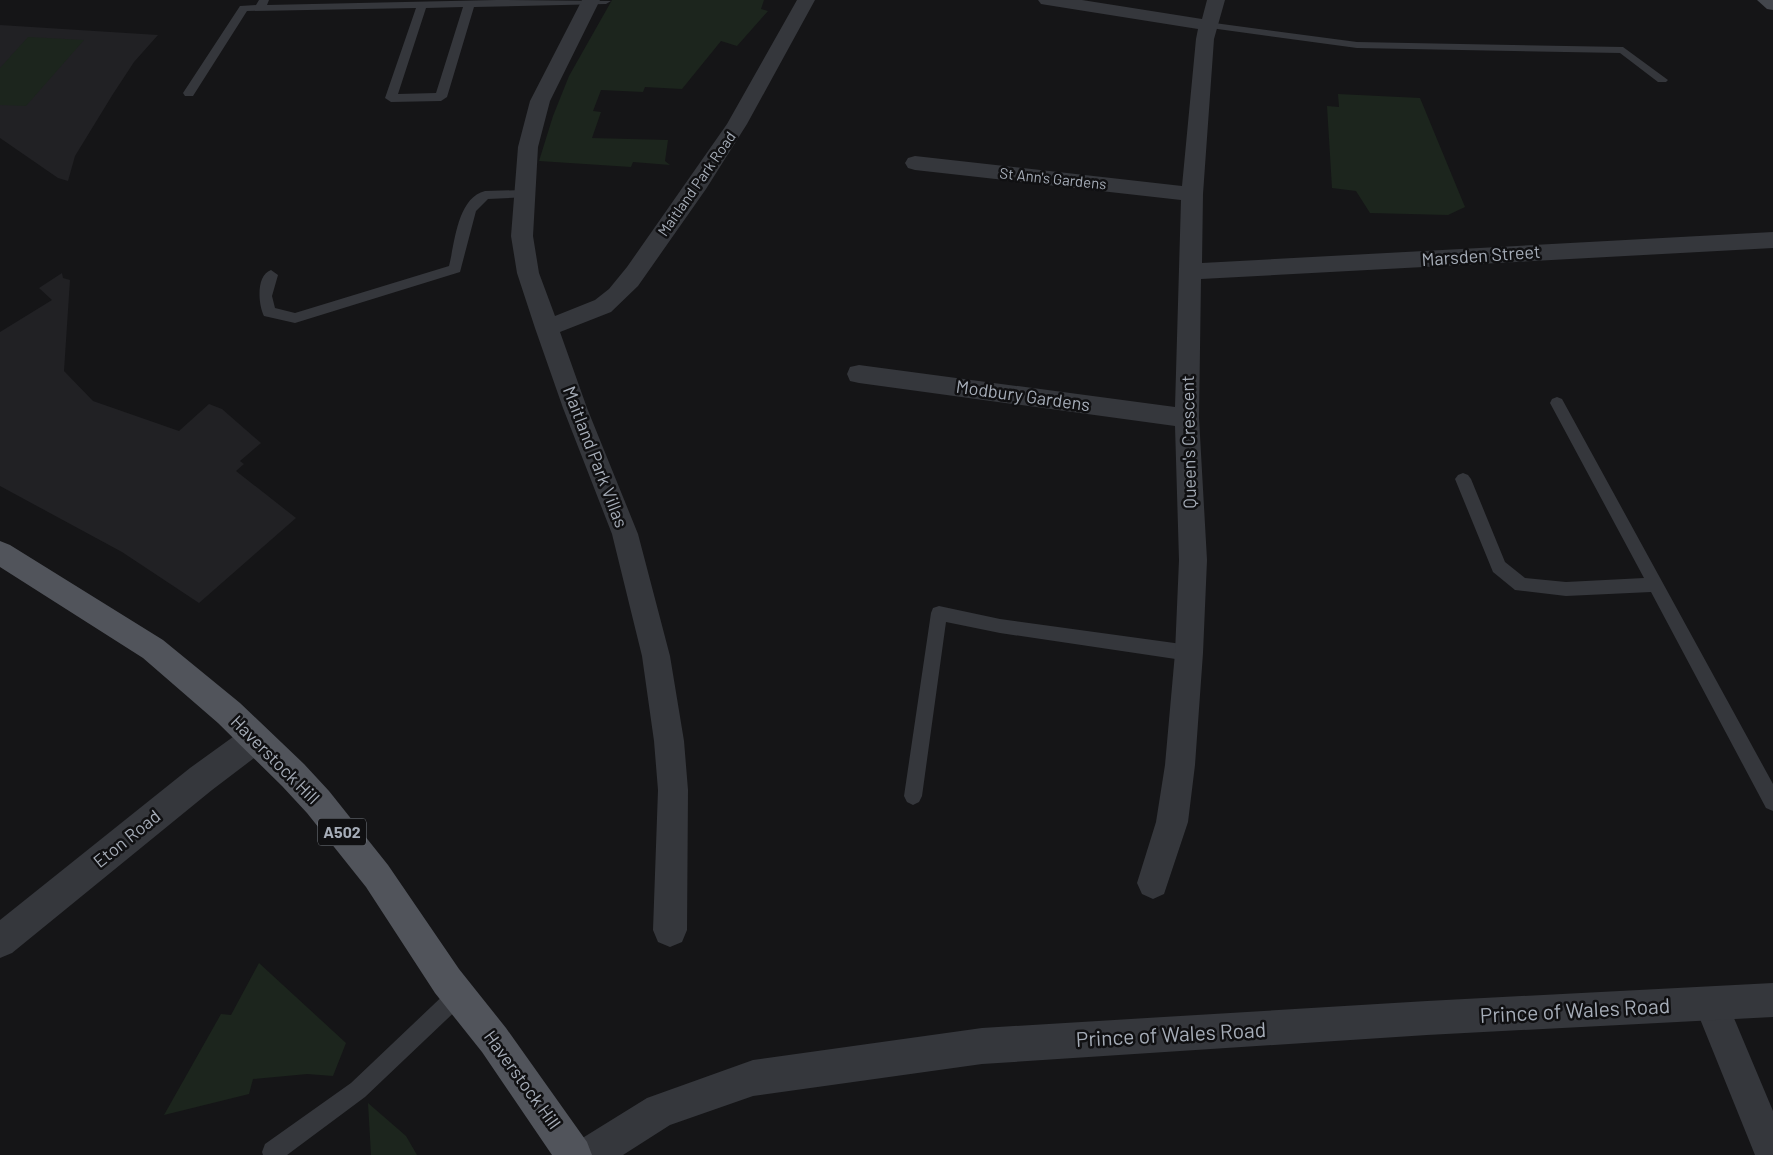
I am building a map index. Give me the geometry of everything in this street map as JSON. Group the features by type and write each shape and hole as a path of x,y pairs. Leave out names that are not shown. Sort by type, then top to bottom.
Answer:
{"main road":[{"path":"1766,0 1773,5"},
{"name":"Haverstock Hill","path":"0,553 153,649 230,713 312,795 377,876 458,995 544,1109 574,1155"}],"street":[{"name":"Maitland Park Road","path":"547,328 586,314 610,301 628,281 697,188 738,124 806,0"},
{"path":"1047,0 1207,25"},
{"name":"Queen's Crescent","path":"1153,883 1172,822 1180,765 1190,653 1193,560 1187,418 1192,194 1207,25 1216,0"},
{"name":"Maitland Park Villas","path":"596,1 540,101 528,147 522,236 528,273 547,328 575,408 625,534 656,656 669,741 673,790 670,930"},
{"name":"St Ann's Gardens","path":"915,163 1192,194"},
{"name":"Marsden Street","path":"1190,272 1773,240"},
{"name":"Modbury Gardens","path":"859,374 1187,418"},
{"name":"Eton Road","path":"0,941 201,779 256,739"},
{"name":"Prince of Wales Road","path":"589,1155 660,1111 753,1078 973,1048 1427,1018 1773,1000"},
{"path":"1711,1004 1773,1155"}],"lane":[{"path":"189,93 244,8 262,4 422,4 445,2 469,4 596,1"},
{"path":"422,4 391,98 441,97 469,4"},
{"path":"1207,25 1357,45 1623,50 1662,80"},
{"path":"271,274 265,296 270,312 295,318 455,270 470,209 485,195 524,194"},
{"path":"1557,403 1773,802"},
{"path":"1462,479 1499,566 1521,585 1566,589 1657,585"},
{"path":"913,796 940,613 1000,626 1190,653"},
{"path":"273,1152 358,1090 458,995"}],"shaded area":[{"path":"612,0 764,0 761,9 768,11 737,46 721,41 682,89 645,87 643,92 601,90 593,111 601,112 592,138 668,140 665,161 670,165 633,162 631,167 539,161 553,116 569,76"},
{"path":"0,25 158,35 134,62 113,94 75,156 68,181 58,178 0,138"},
{"path":"28,37 84,40 26,106 0,105 0,68"},
{"path":"1338,94 1420,98 1465,207 1448,215 1370,213 1356,191 1332,188 1327,106 1339,107"},
{"path":"62,273 63,278 70,280 64,371 93,401 179,431 209,404 222,409 261,443 240,461 244,464 236,471 296,518 199,603 122,552 0,486 0,332 52,300 39,288"},
{"path":"259,963 346,1043 333,1076 307,1074 253,1079 249,1094 164,1115 221,1014 231,1015"},
{"path":"368,1103 406,1136 417,1155 371,1155"}]}
